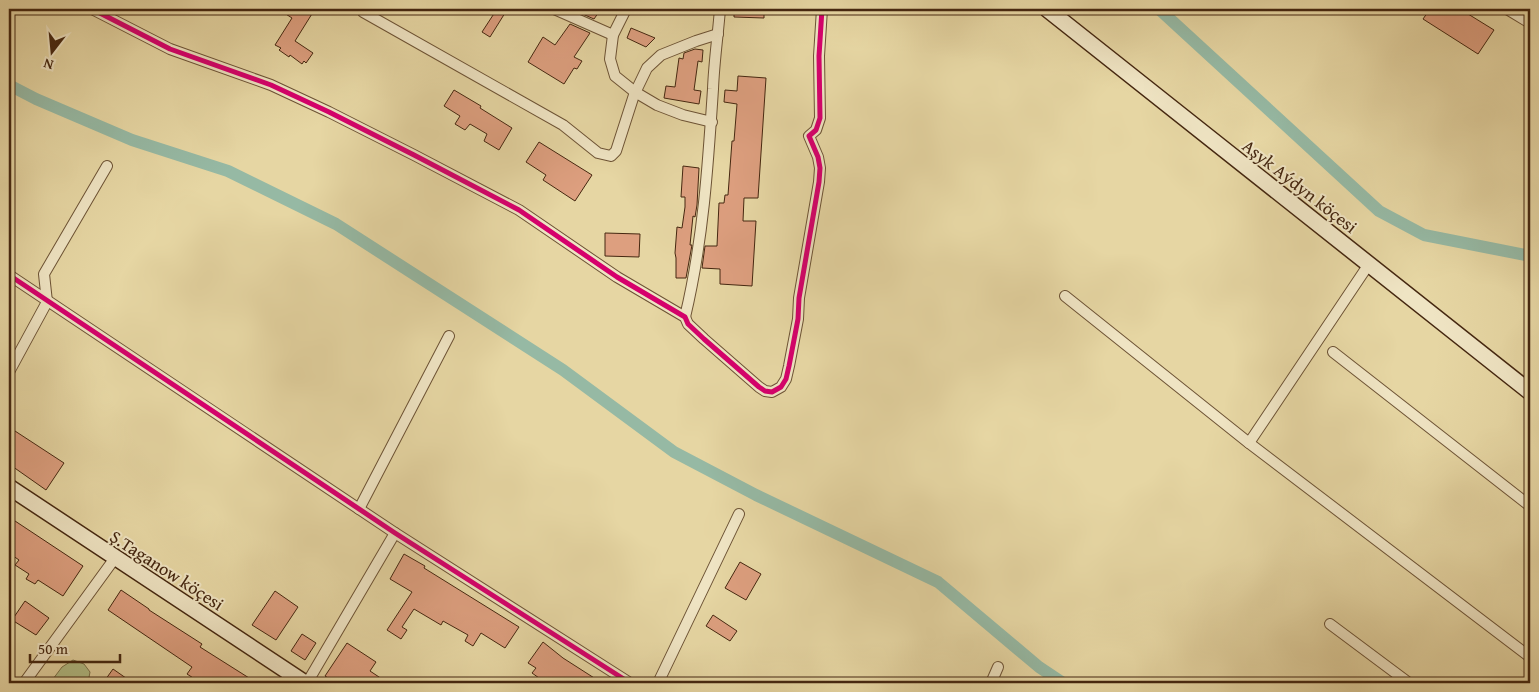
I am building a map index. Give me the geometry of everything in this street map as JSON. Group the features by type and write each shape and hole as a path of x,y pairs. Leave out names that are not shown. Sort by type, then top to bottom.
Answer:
{"main road":[{"name":"Aşyk Aýdyn köçesi","path":"1047,9 1530,392"},
{"name":"Ş.Taganow köçesi","path":"9,487 306,683"}],"street":[{"path":"92,9 170,49 271,84 519,210 617,277 685,317 688,324 704,339 765,391 772,392 781,387 786,379 789,366 798,319 799,298 820,168 818,157 809,136 816,130 820,118 822,9"},
{"path":"554,9 613,36"},
{"path":"626,9 613,36 610,60 615,76 635,92 657,105 712,122"},
{"path":"685,317 695,276 705,205 720,9"},
{"path":"1507,9 1530,23"},
{"path":"362,10 562,125 598,153 611,156 616,150 635,92 646,68 661,55 696,40 718,34"},
{"path":"9,372 48,302 44,274 107,166"},
{"path":"1249,443 1369,264"},
{"path":"9,275 395,533 630,683"},
{"path":"1065,296 1249,443 1530,657"},
{"path":"359,509 449,336"},
{"path":"1332,352 1530,506"},
{"path":"658,683 739,514"},
{"path":"306,683 395,533"},
{"path":"24,683 114,558"},
{"path":"1330,624 1409,683"},
{"path":"991,683 998,667"}],"green space":[{"path":"73,660 84,664 90,672 88,683 73,683 71,678 64,683 50,683 62,667"}],"building":[{"path":"278,9 315,9 295,41 313,53 306,63 304,61 302,64 290,55 289,57 279,50 281,48 275,45 292,18"},
{"path":"497,9 505,13 490,37 482,32"},
{"path":"580,9 601,9 594,19 578,12"},
{"path":"734,9 764,9 764,18 734,17"},
{"path":"1430,9 1460,9 1494,30 1478,54 1423,19"},
{"path":"570,24 590,33 574,57 582,61 577,69 574,68 564,84 528,62 543,37 555,45"},
{"path":"631,28 655,38 646,47 627,38"},
{"path":"695,49 703,50 702,62 698,61 694,90 701,91 699,104 664,98 666,86 675,87 679,58 683,59 684,53"},
{"path":"738,76 766,78 758,198 744,198 743,221 756,221 752,286 720,284 720,269 702,268 705,246 717,246 719,203 724,203 725,195 728,195 737,104 724,102 725,90 737,91"},
{"path":"454,90 512,128 499,150 484,141 487,134 470,124 465,130 455,124 460,116 444,106"},
{"path":"539,142 592,175 575,201 543,180 546,175 526,162"},
{"path":"683,166 699,168 697,205 695,217 693,216 690,245 692,245 686,278 676,278 677,227 682,228 685,207 685,197 681,197"},
{"path":"605,233 640,234 639,257 605,256"},
{"path":"15,431 64,463 46,490 9,464 9,440"},
{"path":"9,517 83,566 63,596 38,580 35,584 26,579 29,574 15,565 19,560 9,553"},
{"path":"404,554 519,627 505,648 481,633 473,646 465,641 468,635 443,621 441,625 414,609 402,627 407,630 401,639 387,630 412,592 390,579"},
{"path":"740,562 761,574 746,600 725,588"},
{"path":"121,590 202,644 200,647 257,683 201,683 187,674 192,667 108,610"},
{"path":"275,591 298,607 276,640 252,625"},
{"path":"25,601 49,618 36,635 12,620"},
{"path":"713,615 737,631 730,641 706,626"},
{"path":"302,634 316,643 305,660 291,651"},
{"path":"543,642 563,658 602,683 546,683 532,673 536,668 528,663"},
{"path":"347,643 376,662 370,671 388,683 336,683 325,676"},
{"path":"113,669 133,683 103,683"}],"waterway":[{"path":"1159,9 1379,211 1424,235 1530,256"},
{"path":"9,85 36,99 132,140 228,171 336,224 563,370 674,452 756,495 938,582 1039,667 1063,683"}],"cycle path":[{"path":"92,9 170,49 271,85 329,112 519,210 617,277 685,317 688,324 759,387 765,391 772,392 781,387 786,379 789,366 819,182 820,168 818,157 809,136 816,130 820,118 819,56 822,9"},
{"path":"9,275 395,533 630,683"}]}
